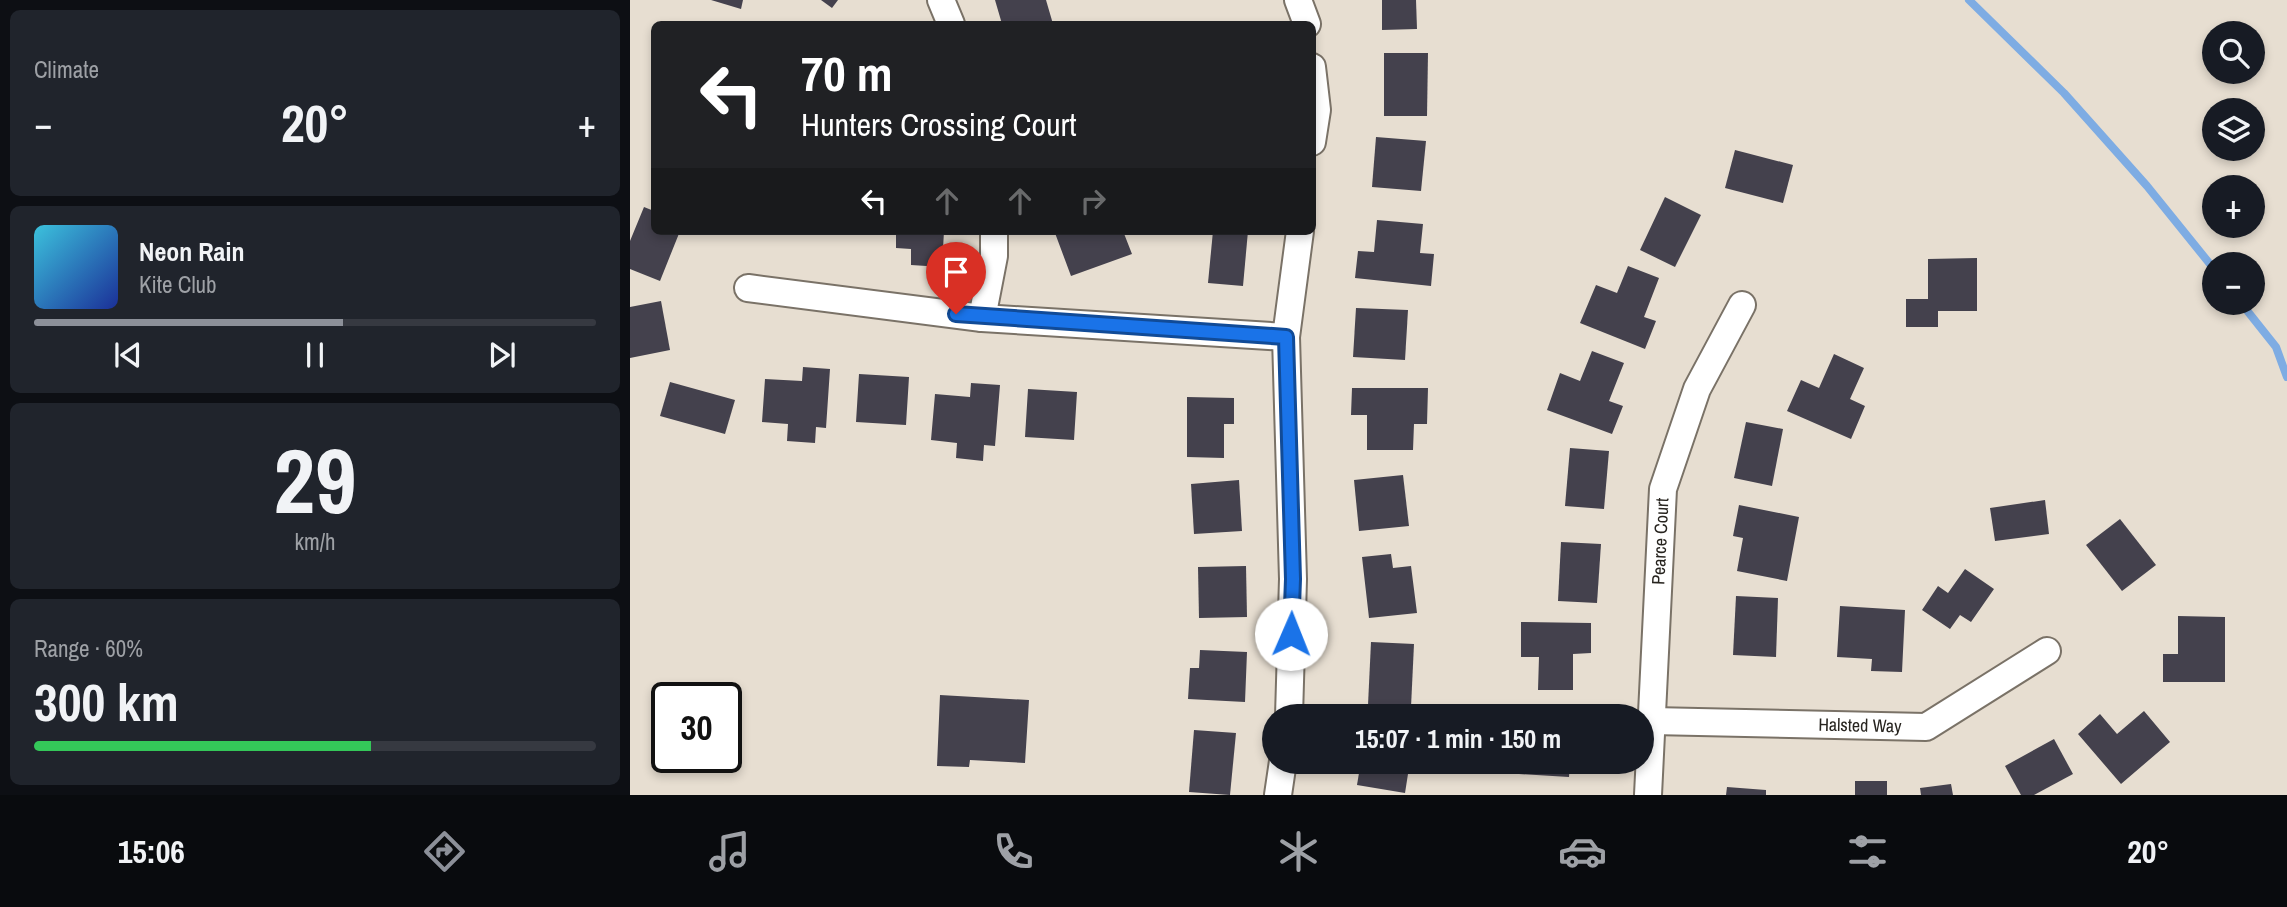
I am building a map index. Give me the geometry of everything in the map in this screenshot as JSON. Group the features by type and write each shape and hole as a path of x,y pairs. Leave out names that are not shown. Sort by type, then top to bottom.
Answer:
{"street":[{"path":"942,0 950,21"},
{"path":"1298,0 1306,21"},
{"path":"982,318 994,256 994,235"},
{"path":"1289,704 1293,579 1286,337 1299,235"},
{"path":"748,288 982,318 1286,337"},
{"name":"Pearce Court","path":"1652,704 1663,489 1697,388 1742,305"},
{"name":"Halsted Way","path":"1654,721 1926,727 2048,651"},
{"path":"1278,795 1281,774"},
{"name":"Pearce Court","path":"1648,795 1649,774"}],"building":[{"path":"711,0 743,0 741,9"},
{"path":"821,0 838,0 832,8"},
{"path":"995,0 1046,0 1052,21 1001,21"},
{"path":"1382,0 1416,0 1417,29 1382,30"},
{"path":"1384,53 1428,53 1427,116 1384,116"},
{"path":"1376,137 1426,141 1421,191 1372,187"},
{"path":"1735,150 1793,165 1783,203 1725,188"},
{"path":"1665,197 1701,215 1675,267 1640,250"},
{"path":"644,207 651,210 651,235 678,235 660,281 630,269 630,241"},
{"path":"1377,220 1423,224 1420,253 1434,254 1431,286 1355,278 1358,251 1374,252"},
{"path":"896,235 944,235 942,267 911,265 911,249 896,248"},
{"path":"1056,235 1125,235 1132,254 1071,276"},
{"path":"1213,235 1248,235 1243,286 1208,283"},
{"path":"1977,258 1977,311 1938,311 1938,327 1906,327 1906,299 1928,299 1928,259"},
{"path":"1628,266 1659,278 1644,317 1656,321 1645,349 1580,323 1596,285 1617,293"},
{"path":"661,301 670,350 630,358 630,307"},
{"path":"1356,308 1408,310 1405,360 1353,357"},
{"path":"1592,351 1624,363 1609,401 1623,406 1612,434 1547,410 1560,373 1580,381"},
{"path":"1834,354 1864,368 1850,399 1865,406 1851,439 1787,411 1801,380 1819,388"},
{"path":"803,367 830,369 826,428 816,427 815,443 787,441 788,424 762,422 765,379 802,381"},
{"path":"859,374 909,377 906,425 856,422"},
{"path":"670,382 735,400 725,434 660,416"},
{"path":"971,383 1000,385 995,446 984,445 983,461 956,458 957,443 931,440 935,394 970,397"},
{"path":"1352,388 1428,388 1427,424 1414,424 1413,450 1367,450 1367,415 1351,415"},
{"path":"1028,389 1077,392 1074,440 1025,437"},
{"path":"1187,397 1234,398 1234,424 1224,424 1224,458 1187,457"},
{"path":"1746,422 1783,429 1772,486 1734,478"},
{"path":"1570,448 1609,451 1604,509 1565,506"},
{"path":"1403,475 1409,526 1359,531 1354,480"},
{"path":"1239,480 1242,531 1194,534 1191,484"},
{"path":"2045,500 2049,534 1995,541 1990,508"},
{"path":"1739,505 1799,517 1787,581 1737,571 1743,538 1733,536"},
{"path":"2120,519 2156,565 2122,591 2086,545"},
{"path":"1561,542 1601,544 1597,603 1558,601"},
{"path":"1391,554 1393,568 1411,566 1417,613 1369,618 1362,557"},
{"path":"1246,566 1247,617 1199,618 1198,567"},
{"path":"1965,569 1994,589 1971,622 1960,615 1950,629 1922,610 1938,586 1948,593"},
{"path":"1736,596 1778,598 1776,657 1733,655"},
{"path":"1840,606 1905,610 1902,672 1871,671 1872,659 1837,657"},
{"path":"2178,616 2225,617 2225,682 2163,682 2163,654 2178,654"},
{"path":"1521,622 1591,623 1591,653 1573,654 1573,690 1538,690 1539,657 1521,657"},
{"path":"1371,642 1414,644 1411,704 1368,704"},
{"path":"1200,650 1247,652 1245,702 1188,699 1190,668 1199,668"},
{"path":"940,695 1029,700 1025,763 970,760 969,767 937,766"},
{"path":"2144,711 2170,742 2121,784 2078,734 2100,714 2117,734"},
{"path":"1194,730 1236,733 1230,795 1189,792"},
{"path":"2054,739 2073,774 2034,795 2021,795 2005,766"},
{"path":"1359,774 1408,774 1405,793 1357,785"},
{"path":"1519,774 1569,774 1569,777"},
{"path":"1855,781 1887,781 1887,795 1855,795"},
{"path":"1951,784 1953,795 1921,795 1920,788"},
{"path":"1727,787 1766,790 1766,795 1726,795"}],"waterway":[{"path":"1969,0 2064,93 2147,186 2202,254"},
{"path":"2251,315 2276,347 2287,377"}],"route":[{"path":"956,314 982,318 1286,337 1293,579 1291,634"}]}
